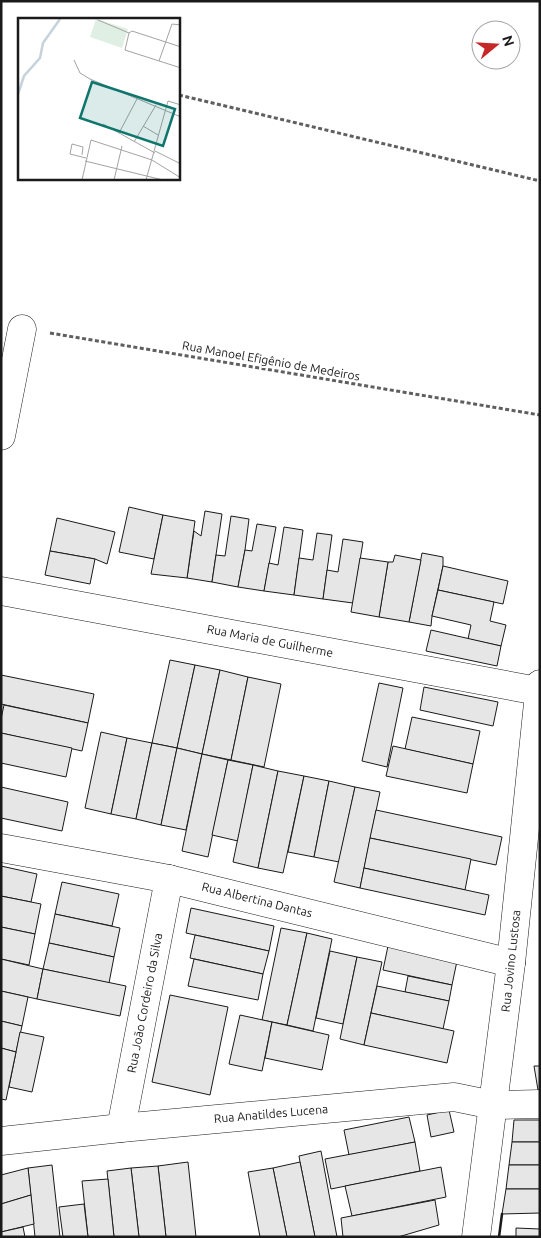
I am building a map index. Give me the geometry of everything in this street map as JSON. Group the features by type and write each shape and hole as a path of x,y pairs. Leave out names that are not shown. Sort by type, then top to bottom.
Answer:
{"street":[{"path":"1,436 22,329"},
{"name":"Rua Maria de Guilherme","path":"1,590 539,688"},
{"name":"Rua Jovino Lustosa","path":"476,1237 511,964 539,688"},
{"name":"Rua Albertina Dantas","path":"1,848 169,879 511,964"},
{"name":"Rua João Cordeiro da Silva","path":"121,1128 169,879"},
{"name":"Rua Anatildes Lucena","path":"1,1141 454,1097 493,1105 540,1104"}],"path":[{"path":"180,95 540,181"},
{"name":"Rua Manoel Efigênio de Medeiros","path":"22,329 540,416"}],"building":[{"path":"129,507 163,515 154,559 119,552"},
{"path":"205,511 222,514 212,582 187,578 194,531 201,536"},
{"path":"163,515 195,521 187,578 151,574"},
{"path":"231,516 249,519 238,587 212,582 216,555 225,556"},
{"path":"57,518 115,532 107,564 95,559 50,551"},
{"path":"257,524 276,527 264,591 238,587 245,550 252,551"},
{"path":"284,527 303,530 294,595 264,591 269,563 278,565"},
{"path":"317,533 332,535 323,599 294,595 299,558 313,560"},
{"path":"343,539 363,542 353,603 323,599 327,570 338,572"},
{"path":"50,551 95,559 90,584 45,575"},
{"path":"422,553 443,557 443,566 431,626 409,622"},
{"path":"395,555 421,560 409,622 379,617 388,562 393,562"},
{"path":"360,558 388,562 379,617 351,612"},
{"path":"443,566 508,581 503,604 438,590"},
{"path":"438,590 494,602 490,621 506,625 501,646 468,639 471,625 432,616"},
{"path":"431,630 501,646 497,666 426,651"},
{"path":"170,660 195,665 177,748 152,743"},
{"path":"195,665 220,670 202,754 177,748"},
{"path":"220,670 248,677 231,760 202,754"},
{"path":"1,675 94,694 88,723 1,704"},
{"path":"248,677 281,684 264,767 231,760"},
{"path":"379,683 403,688 387,767 362,761"},
{"path":"424,687 498,702 493,726 420,710"},
{"path":"4,705 88,723 82,751 1,733"},
{"path":"412,717 480,731 473,764 405,749"},
{"path":"101,732 127,738 111,814 85,808"},
{"path":"1,733 72,748 66,777 1,763"},
{"path":"127,738 152,743 136,819 111,814"},
{"path":"152,743 177,748 161,825 136,819"},
{"path":"393,746 473,764 467,793 386,776"},
{"path":"177,748 202,754 186,830 161,825"},
{"path":"202,754 228,760 208,857 182,851"},
{"path":"228,760 253,765 238,841 212,835"},
{"path":"253,765 278,771 258,868 233,862"},
{"path":"278,771 304,776 283,873 258,868"},
{"path":"304,776 329,781 314,857 288,852"},
{"path":"329,781 355,787 339,862 314,857"},
{"path":"1,787 68,802 62,831 1,818"},
{"path":"355,787 380,792 360,888 334,882"},
{"path":"376,810 502,837 496,865 370,838"},
{"path":"370,838 471,859 465,890 364,868"},
{"path":"1,866 37,874 31,902 1,896"},
{"path":"364,868 489,895 485,915 360,888"},
{"path":"62,882 119,894 112,926 55,914"},
{"path":"1,896 41,904 35,934 1,927"},
{"path":"191,908 274,926 269,951 186,933"},
{"path":"55,914 120,928 114,957 49,943"},
{"path":"1,927 35,934 29,965 1,959"},
{"path":"281,928 307,933 287,1025 262,1020"},
{"path":"307,933 332,939 313,1031 287,1025"},
{"path":"195,935 269,951 263,974 190,958"},
{"path":"49,943 114,957 109,983 43,969"},
{"path":"388,946 457,961 452,985 383,970"},
{"path":"330,951 357,957 343,1024 316,1018"},
{"path":"357,957 382,962 364,1045 340,1039"},
{"path":"1,959 43,969 37,999 1,991"},
{"path":"194,959 263,974 258,1000 188,986"},
{"path":"43,969 126,986 120,1016 37,999"},
{"path":"408,976 452,985 449,1001 405,992"},
{"path":"377,986 449,1001 443,1029 371,1013"},
{"path":"1,991 28,997 22,1026 1,1021"},
{"path":"170,995 228,1007 210,1095 152,1082"},
{"path":"371,1013 454,1031 447,1063 364,1045"},
{"path":"240,1015 272,1022 262,1071 229,1064"},
{"path":"1,1021 22,1026 16,1052 1,1048"},
{"path":"272,1022 329,1035 322,1070 265,1058"},
{"path":"20,1032 44,1037 32,1092 9,1087"},
{"path":"1,1048 16,1052 6,1100 1,1099"},
{"path":"534,1066 540,1066 540,1090 538,1090"},
{"path":"449,1110 454,1132 431,1137 427,1115"},
{"path":"409,1117 415,1142 349,1155 344,1130"},
{"path":"514,1120 540,1120 540,1142 512,1142"},
{"path":"415,1142 420,1171 331,1189 325,1159"},
{"path":"512,1142 540,1142 540,1165 509,1165"},
{"path":"321,1151 337,1237 315,1237 300,1162 299,1156"},
{"path":"188,1162 196,1237 166,1237 158,1166"},
{"path":"300,1162 315,1237 287,1237 273,1168"},
{"path":"52,1165 60,1237 35,1237 28,1168"},
{"path":"509,1165 540,1165 540,1189 506,1189"},
{"path":"158,1166 166,1237 139,1237 131,1168"},
{"path":"441,1167 446,1197 352,1216 345,1186"},
{"path":"28,1168 31,1195 1,1204 1,1175"},
{"path":"131,1168 139,1237 114,1237 107,1171"},
{"path":"273,1168 287,1237 260,1237 248,1172"},
{"path":"108,1179 114,1237 88,1237 82,1181"},
{"path":"506,1189 540,1189 540,1213 502,1214"},
{"path":"31,1195 34,1224 1,1232 1,1204"},
{"path":"435,1200 439,1225 398,1237 343,1237 341,1218"},
{"path":"84,1204 88,1237 63,1237 59,1207"},
{"path":"23,1227 25,1237 1,1237 1,1232"},
{"path":"516,1228 540,1229 540,1237 516,1237"}],"wall":[{"path":"499,1237 502,1214"}]}
